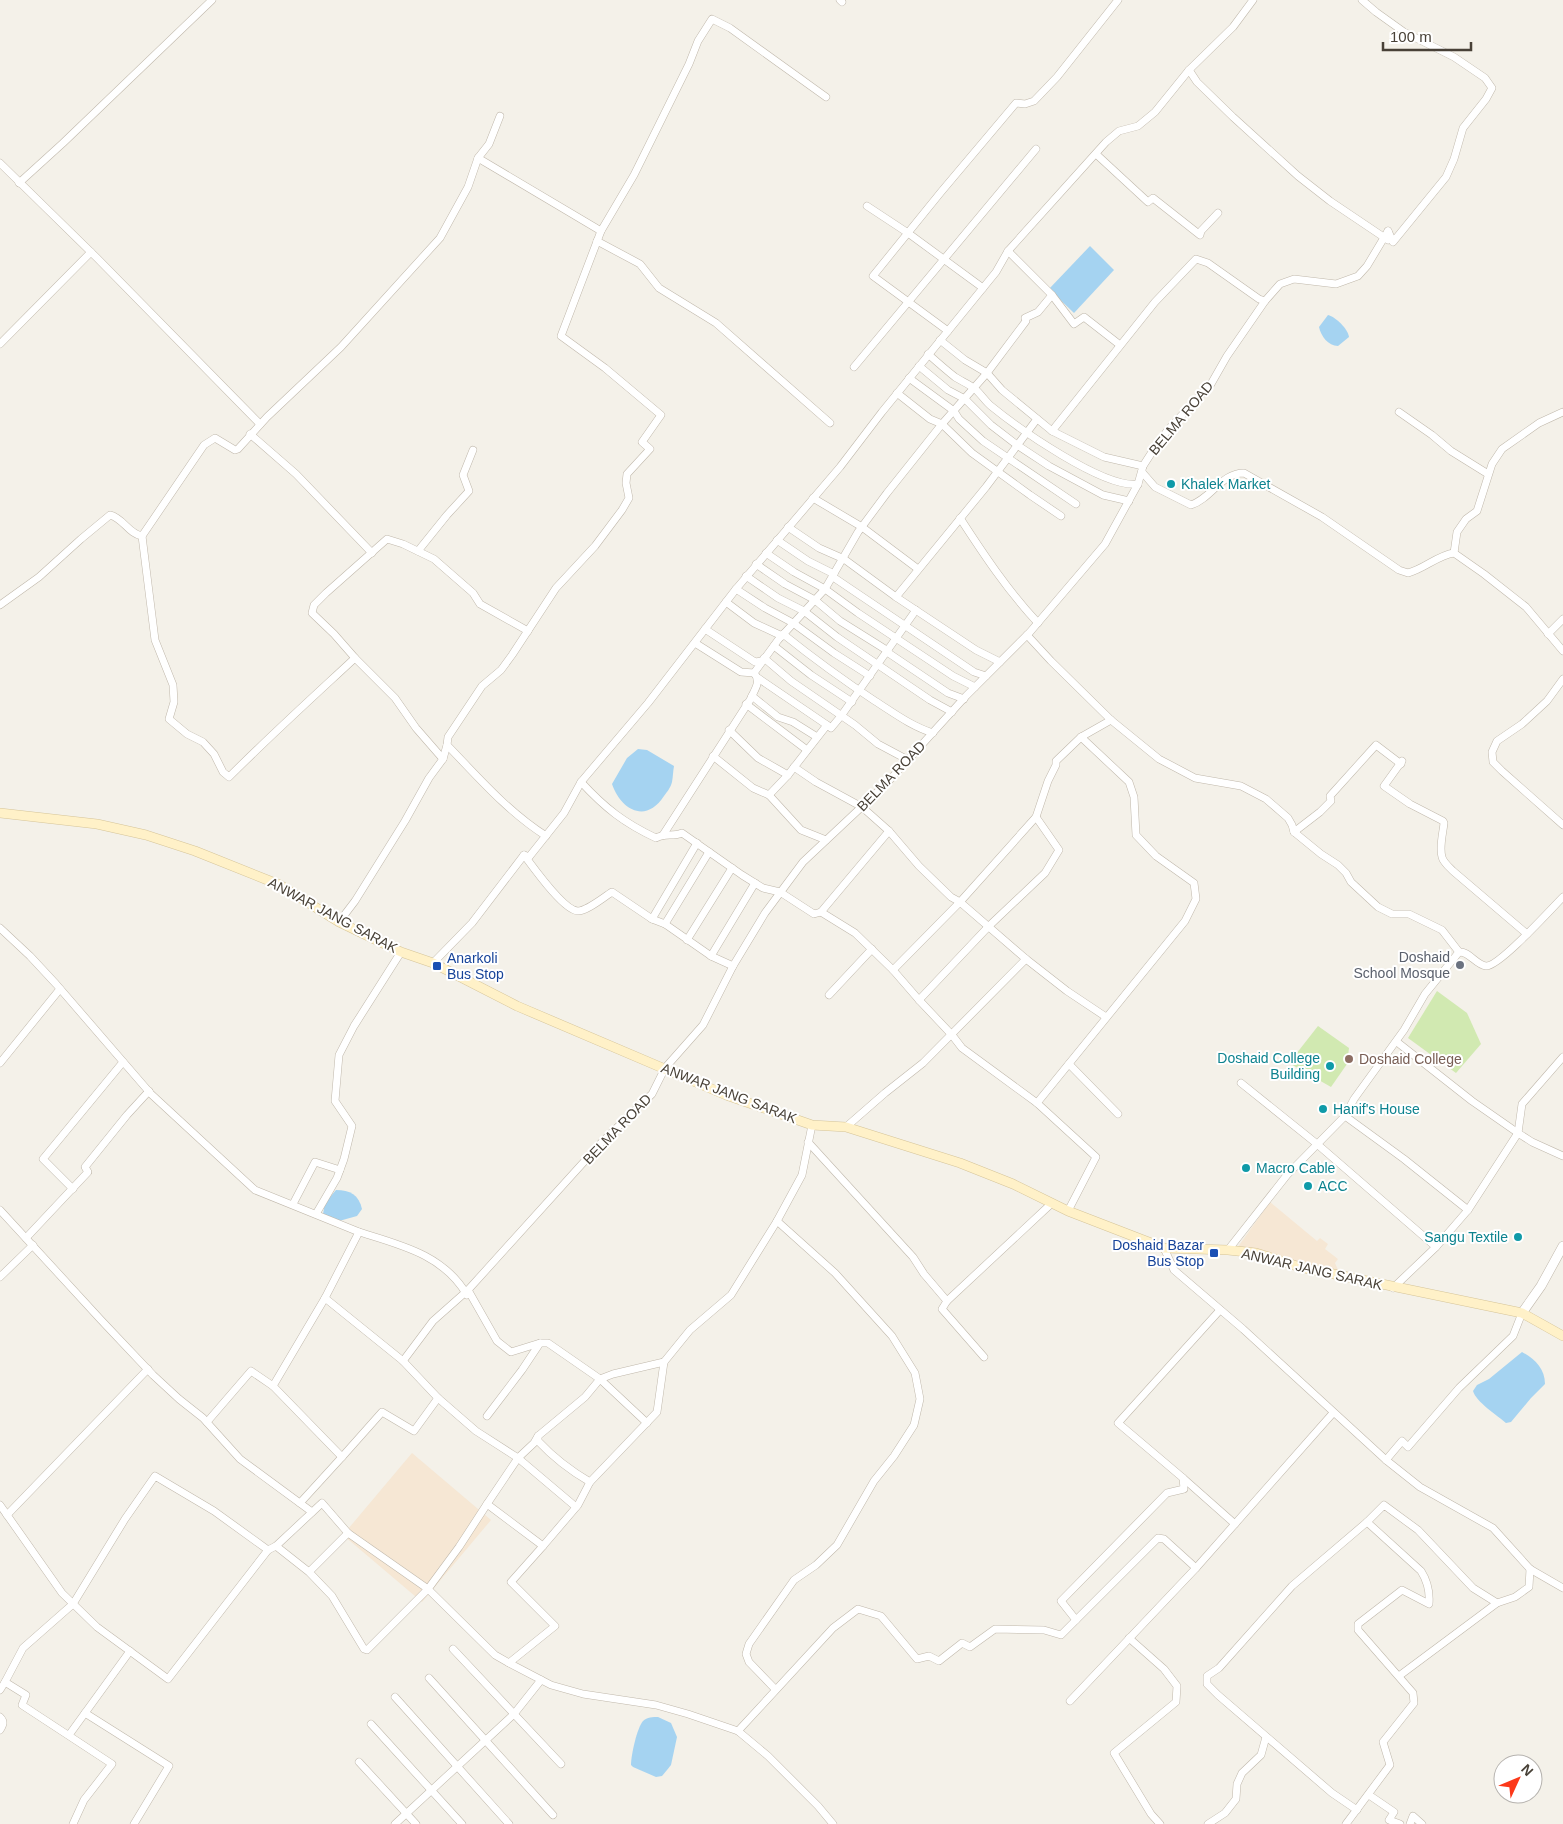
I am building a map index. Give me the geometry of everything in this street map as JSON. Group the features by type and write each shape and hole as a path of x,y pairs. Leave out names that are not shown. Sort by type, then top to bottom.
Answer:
{"main road":[{"name":"ANWAR JANG SARAK","path":"0,813 97,824 146,835 204,855 280,885 339,922 401,952 433,963 517,1006 726,1095 812,1125 846,1127 960,1163 1013,1184 1068,1211 1164,1248 1256,1253 1300,1267 1393,1288 1522,1313 1563,1336"}],"street":[{"path":"19,183 63,144 212,0"},
{"path":"948,331 873,276 964,163 1016,104 1025,104 1034,100 1057,77 1118,0"},
{"path":"524,855 528,857 546,836 564,813 581,782 648,703 746,576 840,467 928,354 996,272 1008,251 1106,142 1119,132 1138,126 1155,112 1189,70 1233,27 1253,0"},
{"path":"1362,0 1404,32 1454,57 1486,78 1492,88 1486,99 1462,128 1454,159 1446,177 1393,242 1388,231"},
{"path":"339,922 355,901 405,821 429,778 443,759 448,737 482,686 501,670 556,588 596,546 622,510 628,498 627,474 650,448 642,442 661,415 605,368 561,336 601,231 634,175 689,64 698,41 712,19 730,28 826,96"},
{"path":"1189,70 1197,82 1245,128 1330,201 1389,240 1388,231"},
{"path":"355,658 295,715 278,728 229,776 223,772 214,754 203,742 187,734 169,719 174,702 174,685 155,640 142,536 204,445 215,438 235,450 341,347 440,238 468,187 478,158 489,144 500,116"},
{"path":"854,367 1036,148"},
{"path":"1096,154 1148,202 1153,198 1200,235 1201,231 1218,213"},
{"path":"478,158 601,231"},
{"path":"0,164 91,252 260,424"},
{"path":"867,206 908,233 983,288"},
{"name":"BELMA ROAD","path":"403,1361 433,1321 468,1290 601,1143 652,1094 665,1068 703,1025 733,966 780,892 803,862 886,784 975,687 1038,623 1105,544 1138,484 1142,469 1167,431 1211,384 1227,356 1265,301 1280,284 1294,279 1336,284 1358,276 1367,266 1388,231"},
{"path":"597,241 640,264 659,288 716,323 830,423"},
{"path":"1008,251 1052,295 1074,324 1084,317 1120,346"},
{"path":"0,344 91,252"},
{"path":"1052,432 1155,302 1196,259 1208,263 1259,299 1265,301"},
{"path":"663,835 752,696 758,683 756,676 763,660 782,635 825,588 862,527 887,493 942,424 987,373 1026,321 1025,318 1038,312 1052,295"},
{"path":"940,340 965,360 987,373 1002,390 1052,432 1104,457 1142,469 1155,487 1191,505 1198,502 1227,477 1237,473 1244,473 1305,506 1399,570 1408,573 1415,571 1448,554 1454,553 1526,607 1563,651"},
{"path":"928,354 955,376 974,388 988,404 1026,434 1104,477 1129,486 1138,484"},
{"path":"919,366 948,390 964,399 991,425 1049,466 1103,495 1129,501"},
{"path":"909,378 954,411 959,419 982,441 1076,504"},
{"path":"897,393 930,419 942,424 972,452 1061,516"},
{"path":"1399,412 1451,451 1488,474"},
{"path":"1454,553 1457,532 1466,519 1477,511 1492,464 1502,449 1539,423 1563,412"},
{"path":"896,596 998,471 1037,419"},
{"path":"250,434 296,474 372,553"},
{"path":"418,551 469,491 463,475 473,450"},
{"path":"813,498 862,527 918,569"},
{"path":"0,604 39,576 110,516 113,515 120,520 135,535 142,536"},
{"path":"960,518 998,575 1020,604 1038,623"},
{"path":"788,527 819,548 844,559 976,650 1000,662"},
{"path":"443,759 416,728 395,698 334,634 312,614 312,608 326,592 387,539 404,544 434,559 473,593 480,604 528,631"},
{"path":"777,540 834,576 974,672 986,676"},
{"path":"766,553 794,572 825,588 896,640 953,676 975,687"},
{"path":"756,564 785,584 815,600 840,621 888,651 948,693 964,699"},
{"path":"746,576 778,598 804,611 837,637 930,700 952,712"},
{"path":"736,589 793,623 834,654 870,676"},
{"path":"726,602 754,623 782,635 860,691 916,728 932,733"},
{"path":"695,643 741,672 756,676 831,728 860,691 916,610"},
{"path":"1548,634 1563,619"},
{"path":"705,630 755,662 763,660"},
{"path":"1027,635 1051,662 1111,720 1159,759 1195,778 1242,786 1266,799 1280,810 1292,825 1294,832 1338,865 1346,873 1350,882 1378,907 1392,914 1409,914 1435,926 1442,930 1459,952 1464,952 1481,964 1488,966 1494,964 1527,934 1563,896"},
{"path":"774,646 852,702"},
{"path":"763,660 878,744 908,760"},
{"path":"1563,679 1547,701 1522,724 1497,742 1492,752 1493,762 1563,825"},
{"path":"752,696 778,716 793,722 817,737"},
{"path":"746,704 807,750"},
{"path":"893,970 960,902 1036,817 1056,761 1081,738 1111,720"},
{"path":"769,795 788,775 827,725"},
{"path":"729,730 758,758 788,775"},
{"path":"1038,1103 1185,922 1196,899 1194,883 1156,856 1136,835 1134,797 1129,782 1081,738"},
{"path":"447,745 516,815 546,836"},
{"path":"1294,832 1320,812 1330,801 1330,796 1376,745 1401,763 1384,786 1410,804 1443,821 1442,857 1444,861 1527,934"},
{"path":"713,756 753,788 769,795 801,830 826,840"},
{"path":"794,767 816,782 862,807 889,831 919,866 951,898 960,902 1026,959 1067,991 1106,1017"},
{"path":"581,782 602,805 636,829 656,838 663,835 675,836 682,833 763,888 780,892 814,914 821,912 889,831"},
{"path":"918,1000 989,926 1045,873 1059,850 1036,817"},
{"path":"652,920 697,844"},
{"path":"665,924 709,852"},
{"path":"524,855 569,908 578,911 587,909 612,892 652,920 665,924 711,956 733,966"},
{"path":"433,963 472,923 524,855"},
{"path":"687,940 732,868"},
{"path":"711,956 755,883"},
{"path":"821,912 855,933 893,970 918,1000 952,1034 962,1048 1038,1103 1096,1157 1068,1211"},
{"path":"0,928 30,956 149,1091 255,1190 359,1232 423,1254 455,1276 468,1296 468,1290"},
{"path":"829,995 872,950"},
{"path":"316,1214 337,1178 352,1126 335,1101 339,1054 354,1026 401,952"},
{"path":"1228,1250 1282,1182 1345,1116 1354,1099 1397,1042 1425,994 1459,952"},
{"path":"846,1127 885,1093 924,1063 1026,959"},
{"path":"0,1063 60,989"},
{"path":"1397,1042 1472,1101 1518,1133 1532,1142 1563,1156"},
{"path":"1393,1288 1436,1247 1468,1210 1518,1133 1522,1104 1563,1057"},
{"path":"73,1189 43,1159 123,1062"},
{"path":"1069,1064 1118,1114"},
{"path":"1241,1083 1317,1144 1436,1247"},
{"path":"26,1238 88,1172 85,1167 149,1091"},
{"path":"1345,1116 1404,1159 1468,1210"},
{"path":"509,1663 555,1626 511,1582 576,1507 590,1482 657,1412 664,1362 690,1330 731,1295 777,1222 802,1174 812,1125"},
{"path":"808,1142 913,1257 924,1274 947,1301"},
{"path":"293,1204 315,1162 340,1170"},
{"path":"984,1357 942,1309 947,1301 1052,1203"},
{"path":"0,1210 148,1369 179,1399 207,1422 240,1459 312,1512"},
{"path":"776,1689 749,1662 746,1654 749,1644 794,1580 816,1565 837,1544 874,1481 894,1456 914,1425 920,1398 915,1373 892,1336 835,1273 777,1222"},
{"path":"273,1386 325,1298 359,1232"},
{"path":"0,1277 33,1245"},
{"path":"1386,1460 1402,1441 1408,1447 1459,1388 1513,1336 1522,1313 1541,1286 1563,1246"},
{"path":"1164,1248 1174,1270 1386,1460 1420,1487 1493,1528 1530,1569 1563,1588"},
{"path":"468,1290 497,1341 503,1348 511,1352 540,1343 552,1344 600,1379 647,1423"},
{"path":"325,1298 403,1361 438,1398 476,1431 518,1458 576,1507"},
{"path":"1220,1310 1118,1423 1235,1524"},
{"path":"487,1416 540,1343"},
{"path":"276,1546 309,1572 332,1596 364,1649 367,1650 428,1589 459,1547 518,1458 534,1443 538,1436 585,1397 600,1379 612,1374 664,1362"},
{"path":"7,1515 148,1369"},
{"path":"207,1422 251,1371 273,1386 342,1457"},
{"path":"300,1503 382,1412 414,1431 438,1398"},
{"path":"1070,1701 1196,1568 1333,1413"},
{"path":"538,1436 538,1440 551,1454 575,1474 590,1482"},
{"path":"0,1690 23,1648 73,1604 125,1519 155,1476 214,1511 268,1550"},
{"path":"1076,1620 1061,1601 1167,1493 1184,1488 1183,1478"},
{"path":"0,1505 62,1593 97,1627 168,1679 268,1550 276,1546 322,1503 348,1533 428,1589 495,1655 551,1685 583,1694 656,1705 738,1731 787,1775 833,1824"},
{"path":"487,1504 543,1546"},
{"path":"1357,1810 1332,1793 1206,1684 1207,1676 1219,1668 1292,1586 1367,1522 1384,1505 1418,1530 1474,1588 1497,1603"},
{"path":"1346,1824 1390,1765 1383,1742 1414,1703 1413,1693 1358,1630 1358,1624 1402,1590 1429,1604 1430,1594 1426,1579 1421,1571 1367,1522"},
{"path":"309,1572 348,1533"},
{"path":"738,1731 833,1628 858,1609 881,1616 917,1659 929,1656 939,1661 962,1643 970,1647 995,1629 1044,1630 1061,1635 1158,1538 1164,1539 1196,1568"},
{"path":"1399,1676 1497,1603 1516,1596 1530,1587 1530,1569"},
{"path":"1129,1638 1164,1669 1177,1686 1176,1702 1114,1753 1151,1814 1160,1824"},
{"path":"452,1649 561,1764"},
{"path":"69,1736 130,1651"},
{"path":"429,1678 553,1815"},
{"path":"395,1824 514,1714 541,1680"},
{"path":"5,1682 26,1695 22,1705 112,1764 84,1800 73,1824"},
{"path":"395,1697 509,1824"},
{"path":"85,1713 169,1766 134,1824"},
{"path":"0,1717 4,1724 0,1730"},
{"path":"371,1724 462,1824"},
{"path":"1208,1824 1225,1813 1236,1798 1237,1784 1242,1773 1261,1755 1266,1737"},
{"path":"359,1762 416,1824"},
{"path":"1369,1795 1394,1812 1389,1820 1400,1824"},
{"path":"1410,1824 1414,1816 1422,1824"}],"shaded area":[{"path":"1270,1202 1317,1241 1320,1238 1328,1244 1325,1249 1338,1259 1335,1263 1339,1272 1235,1251"},
{"path":"412,1453 491,1520 422,1602 343,1535"}],"green space":[{"path":"1437,991 1467,1013 1481,1044 1456,1073 1408,1038"},
{"path":"1318,1026 1349,1048 1347,1064 1331,1087 1289,1063"}],"water":[{"path":"1090,246 1114,270 1074,313 1049,289"},
{"path":"1328,315 1335,318 1341,324 1349,337 1338,346 1334,346 1323,337 1319,327"},
{"path":"638,749 647,750 674,766 671,786 657,805 650,810 642,811 628,807 621,801 612,784 627,758"},
{"path":"336,1190 350,1192 359,1200 362,1209 357,1216 339,1221 323,1214 325,1203"},
{"path":"1522,1352 1531,1358 1541,1369 1545,1384 1511,1422 1506,1423 1482,1404 1473,1391 1477,1385 1489,1379"},
{"path":"658,1717 671,1723 677,1737 671,1765 662,1776 656,1777 631,1765 635,1742 641,1724 646,1719"}],"place":[{"name":"Khalek Market","path":"1171,484"},
{"name":"Doshaid School Mosque","path":"1460,965"},
{"name":"Anarkoli Bus Stop","path":"437,966"},
{"name":"Doshaid College","path":"1349,1059"},
{"name":"Doshaid College Building","path":"1330,1066"},
{"name":"Hanif's House","path":"1323,1109"},
{"name":"Macro Cable","path":"1246,1168"},
{"name":"ACC","path":"1308,1186"},
{"name":"Sangu Textile","path":"1518,1237"},
{"name":"Doshaid Bazar Bus Stop","path":"1214,1253"}]}
